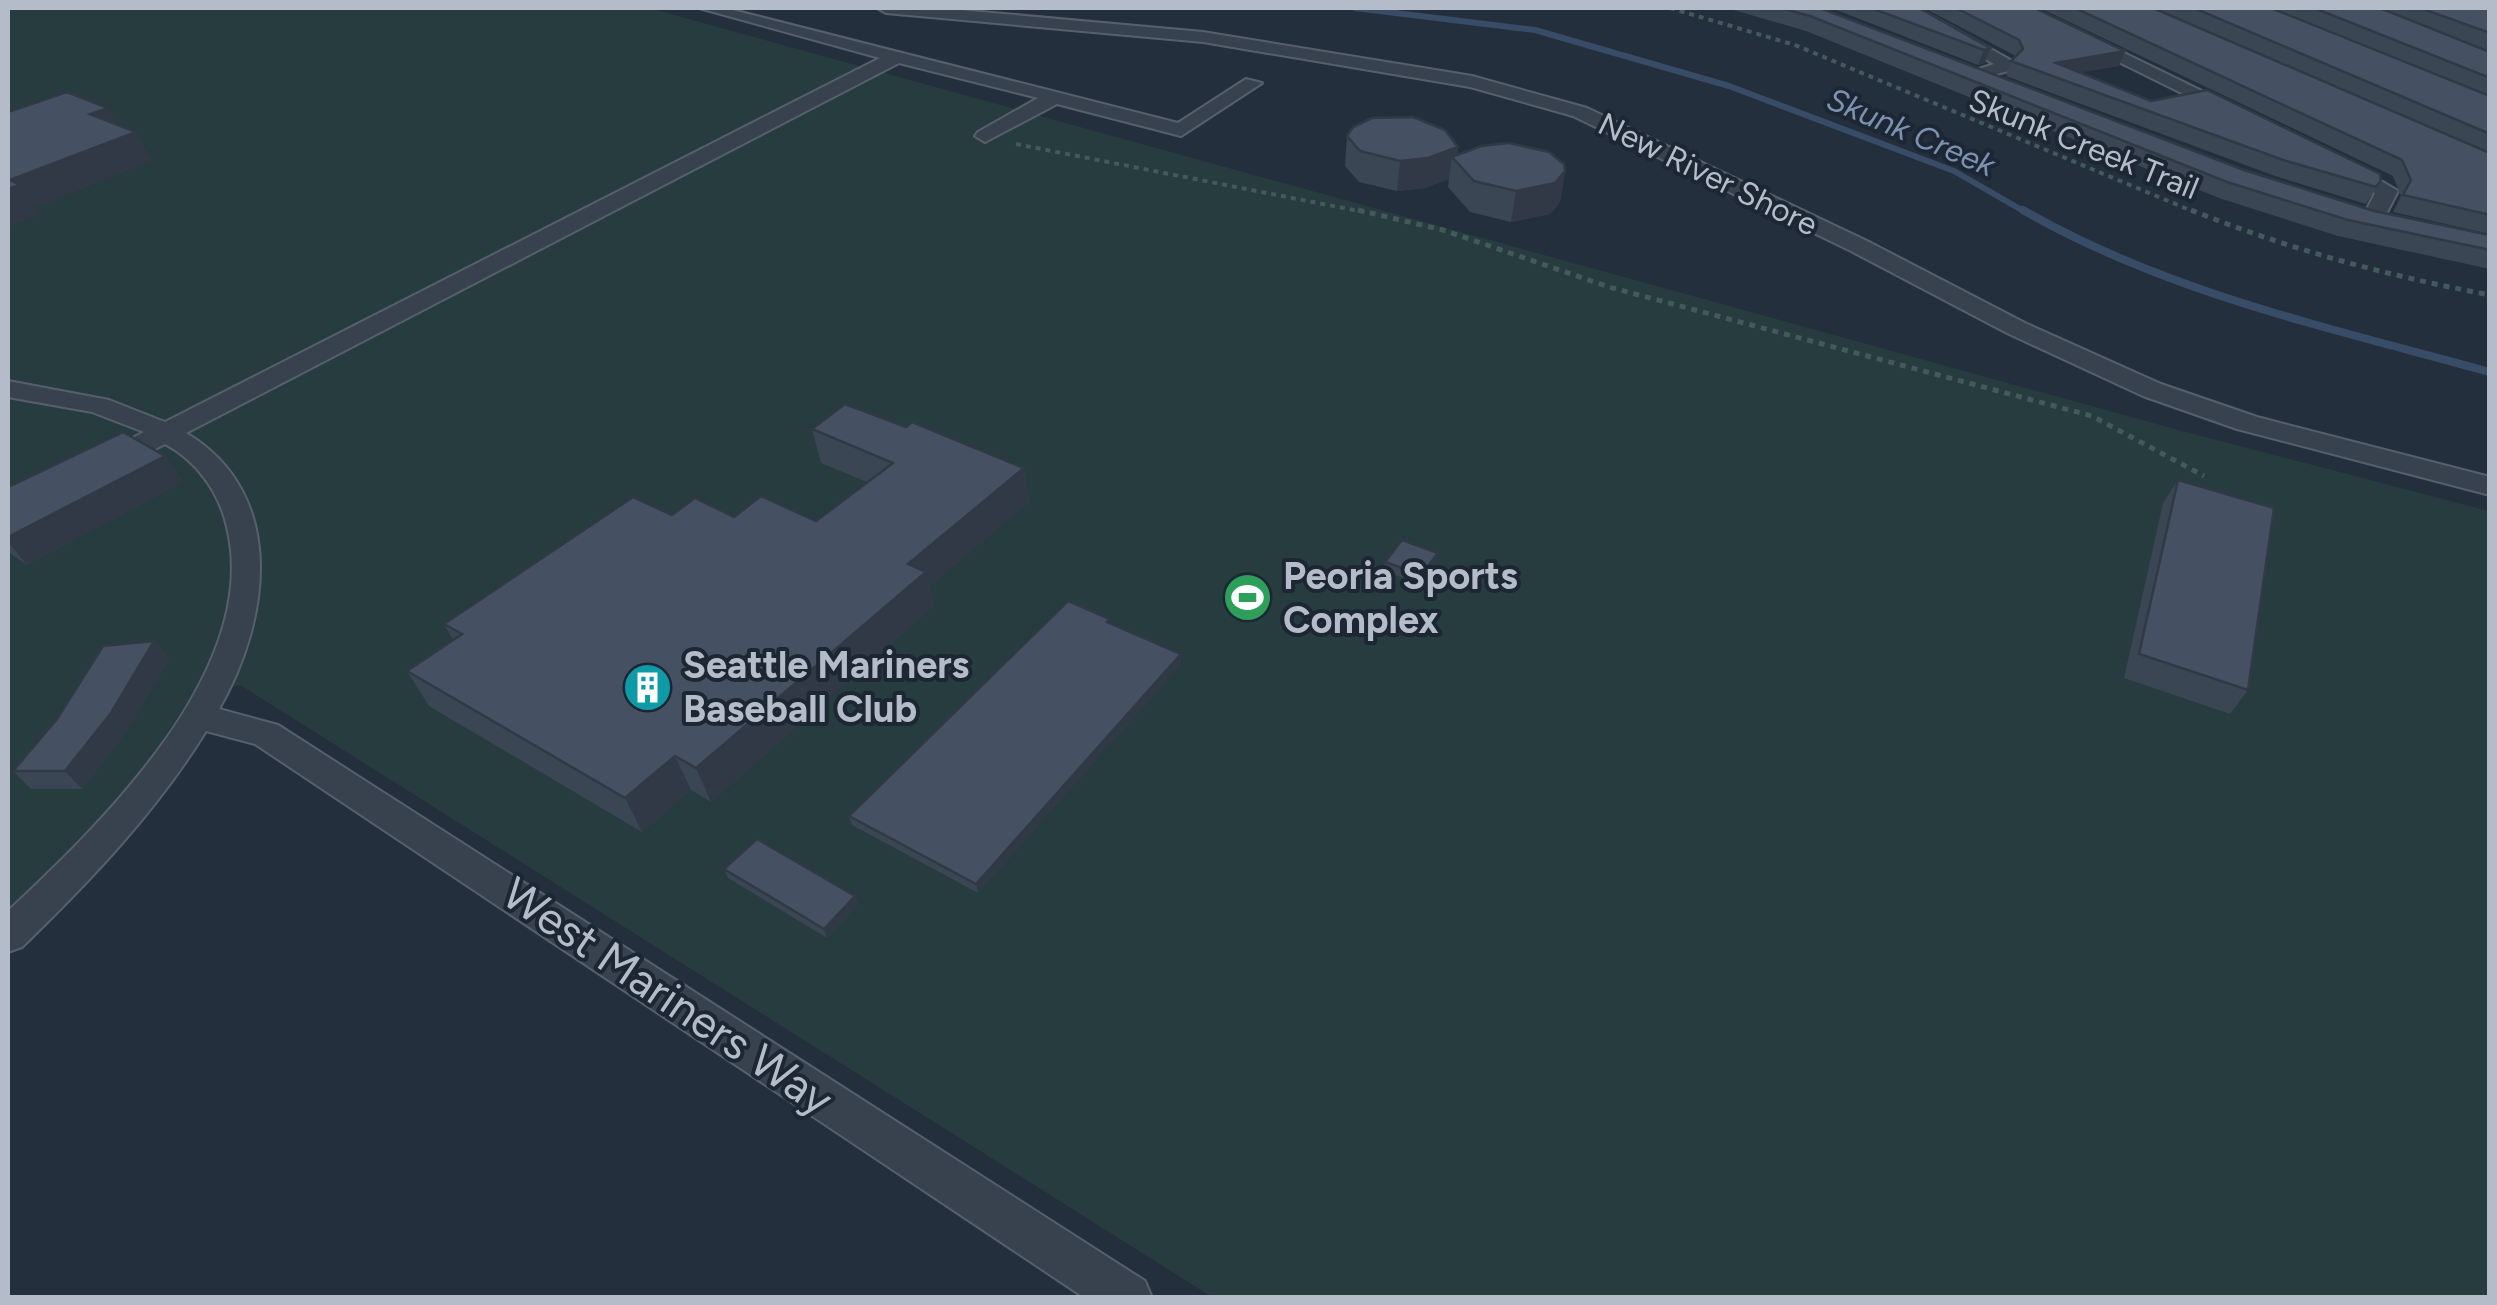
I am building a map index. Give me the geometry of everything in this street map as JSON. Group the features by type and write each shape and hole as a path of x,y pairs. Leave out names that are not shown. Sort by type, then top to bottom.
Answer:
{"street":[{"path":"708,8 1181,130 1252,83"},
{"name":"New River Shore","path":"886,8 1203,37 1472,82 1580,112 1859,246 2016,328 2152,390 2248,423 2490,486"},
{"path":"1905,8 2004,62 2002,67 1969,73 2011,89"},
{"path":"2019,8 2250,119"},
{"path":"80,476 898,56"},
{"path":"985,136 1055,97"},
{"path":"2316,152 2383,184 2386,197 2382,221 2344,210"},
{"path":"8,390 104,406 169,432 208,463 230,491 248,548 246,588 235,636 198,716 101,841 8,935"},
{"name":"West Mariners Way","path":"198,716 266,734 1128,1298"}],"path":[{"name":"Skunk Creek Trail","path":"1670,8 1794,46 2064,161 2290,249 2381,274 2490,294"},
{"path":"985,136 1291,195 1443,230 1609,287 2092,416 2204,476"}],"green space":[{"name":"Peoria Sports Complex","path":"8,8 649,8 2182,431 2489,511 2489,1297 1212,1297 240,685 189,700 129,790 8,916"}],"building":[{"path":"1780,8 1820,8 2244,170 2374,211 2490,235 2490,250 2348,220 2227,182 1810,16"},
{"path":"1871,8 1919,8 1990,48 1984,50"},
{"path":"1956,8 2035,8 2125,51 2056,63 2151,101 2207,90 2380,174 2381,180 2376,187 2283,160 2011,61 2023,49 2019,40"},
{"path":"2075,8 2153,8 2490,153 2490,215 2403,195 2411,180 2402,160"},
{"path":"2194,8 2271,8 2490,96 2490,134"},
{"path":"2314,8 2380,8 2490,52 2490,78"},
{"path":"2420,8 2490,8 2490,33"},
{"path":"67,92 108,108 90,114 136,132 10,180 20,185 8,189 8,112"},
{"path":"1413,117 1445,130 1458,147 1428,158 1400,161 1360,151 1347,136 1353,127 1372,118"},
{"path":"1509,143 1549,152 1564,164 1565,171 1555,183 1516,191 1474,181 1452,157 1481,146"},
{"name":"Seattle Mariners Baseball Club","path":"845,404 906,427 912,422 1024,468 908,564 926,572 696,768 675,756 625,798 407,671 462,634 444,624 633,497 672,515 695,498 734,517 761,496 816,521 893,463 812,429"},
{"path":"123,432 165,456 8,537 8,487"},
{"path":"2178,480 2274,508 2248,690 2139,654"},
{"path":"1402,540 1438,553 1421,575 1385,562"},
{"path":"1068,601 1181,654 976,884 849,816"},
{"path":"154,641 111,713 65,771 13,771 57,719 103,646"},
{"path":"757,839 855,896 824,929 724,869"}],"waterway":[{"name":"Skunk Creek","path":"1355,8 1535,30 1729,86 1954,171 2027,213"},
{"name":"Skunk Creek","path":"2023,210 2078,239 2192,286 2490,372"}],"place":[{"name":"Peoria Sports Complex","path":"1248,598"},
{"name":"Seattle Mariners Baseball Club","path":"648,687"}]}
